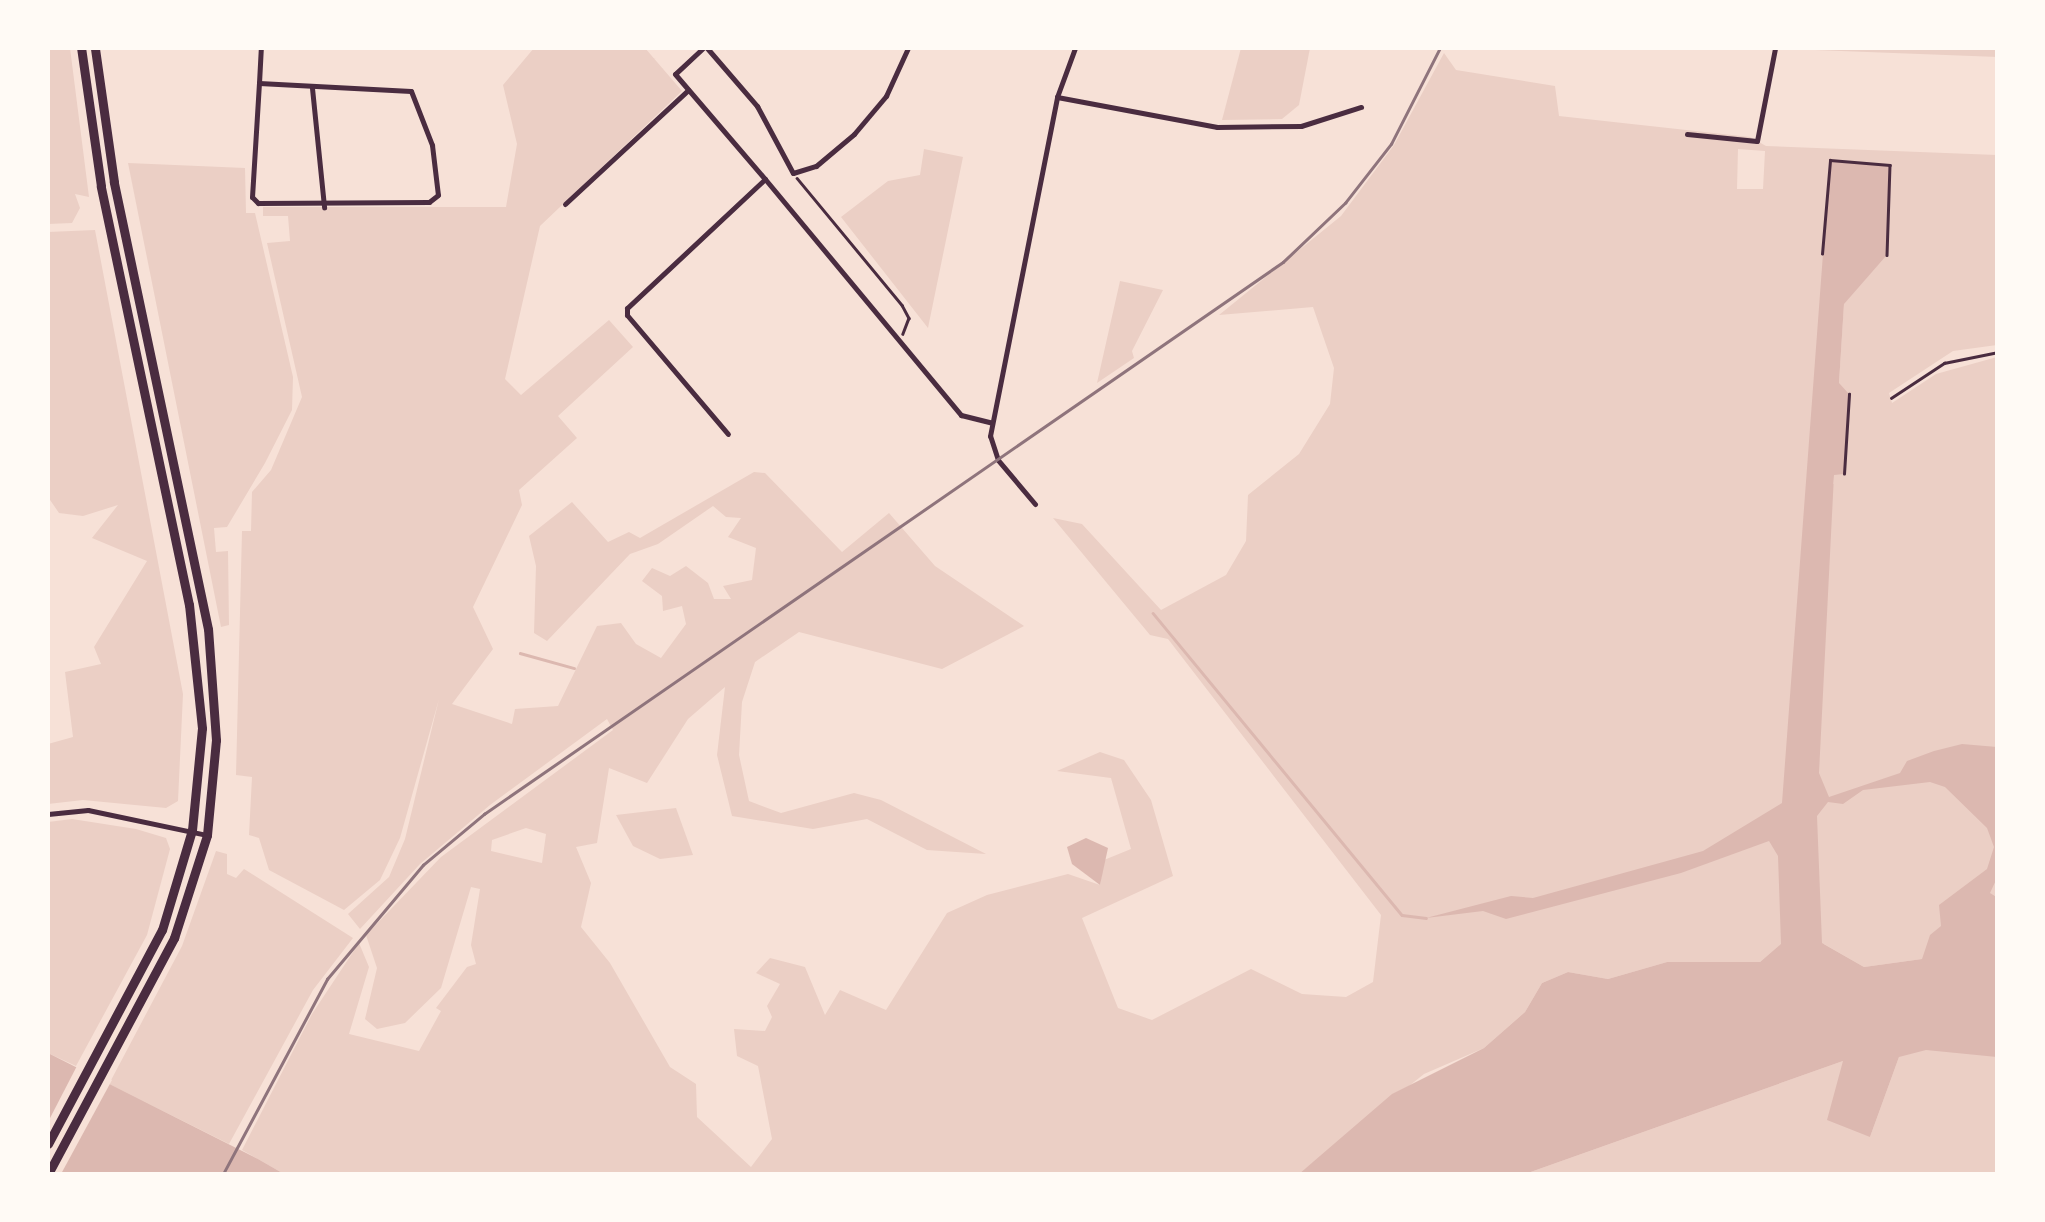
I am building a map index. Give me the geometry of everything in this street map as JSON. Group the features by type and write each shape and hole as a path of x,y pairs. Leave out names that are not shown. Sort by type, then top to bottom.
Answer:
{"main road":[{"path":"48,1144 162,930 192,830 201,693 101,186 81,48"},
{"path":"48,1174 174,938 207,835 216,740 208,628 114,182 95,48"}],"street":[{"path":"258,83 411,90 432,146 438,187 429,202 324,206 258,203 252,197 258,83 261,48"},
{"path":"908,48 886,96 854,134 816,166 793,173 757,106 705,48 676,69 688,90 961,415 992,423"},
{"path":"1035,504 992,449 992,423 1057,98 1074,48"},
{"path":"1686,134 1756,141 1775,48"},
{"path":"312,88 324,206"},
{"path":"566,204 688,90"},
{"path":"1057,98 1217,127 1301,126 1361,107"},
{"path":"728,434 627,308 765,179"},
{"path":"48,814 88,810 207,835"}],"lane":[{"path":"1891,398 1944,362 1998,352"}],"path":[{"path":"1822,254 1830,160 1890,165 1887,255"},
{"path":"793,173 902,306 909,318 900,340"},
{"path":"1844,474 1848,394"}],"shaded area":[{"path":"48,48 70,48 89,197 75,194 80,208 72,223 48,224"},
{"path":"534,48 645,48 682,91 540,226 505,379 521,395 609,320 633,347 558,416 577,438 519,490 522,505 473,607 493,649 452,704 512,724 515,709 558,706 597,626 621,623 636,644 661,658 686,624 682,606 663,611 662,596 642,581 652,568 670,576 686,566 708,583 714,599 731,599 723,586 752,580 756,548 728,537 741,518 726,517 713,506 658,544 630,554 547,641 534,633 536,566 529,536 572,502 608,542 629,532 640,538 754,472 765,473 842,552 889,513 935,566 1024,626 942,669 799,632 755,662 742,702 739,755 749,801 781,813 854,793 881,800 986,854 927,850 867,819 813,829 732,816 717,755 725,687 688,719 647,783 609,768 597,843 576,847 591,883 581,927 610,963 670,1067 696,1084 697,1117 751,1167 772,1139 758,1066 737,1056 734,1029 765,1031 772,1017 767,1006 780,984 756,973 770,958 805,967 825,1015 840,990 886,1010 947,913 987,895 1068,874 1100,885 1104,860 1131,849 1111,778 1057,771 1100,752 1124,760 1151,800 1173,876 1082,918 1118,1008 1152,1020 1251,969 1302,994 1346,997 1373,982 1381,915 1168,639 1150,635 1053,518 1082,524 1161,610 1226,575 1246,541 1248,495 1299,454 1330,404 1334,368 1313,307 1219,315 1341,216 1394,145 1444,53 1456,70 1555,86 1559,116 1750,137 1766,146 1997,155 1997,345 1953,351 1889,393 1892,403 1936,374 1997,357 1997,1174 1525,1174 1843,1061 1870,1137 1899,1057 1922,959 1864,967 1824,944 1780,945 1760,962 1667,962 1608,979 1568,972 1542,983 1525,1012 1484,1048 1424,1074 1299,1174 284,1174 242,1150 312,1014 359,943 369,967 349,1034 419,1051 441,1011 436,1008 467,967 476,964 471,945 480,889 471,887 441,988 405,1023 377,1029 365,1019 377,968 366,935 441,857 613,730 607,719 490,805 420,864 360,929 348,914 389,877 405,839 439,699 400,838 380,880 344,910 269,870 259,838 249,835 252,777 236,775 242,531 251,531 252,492 271,470 302,397 267,243 290,241 288,216 263,216 263,207 506,207 517,144 503,85","holes":["1738,149 1765,151 1763,189 1737,189","1827,255 1887,255 1844,303 1839,383 1844,474 1834,474 1834,484 1808,482","526,828 546,834 542,863 491,851 492,840"]},
{"path":"1241,48 1310,48 1299,105 1282,119 1222,120"},
{"path":"1997,48 1998,57 1789,49"},
{"path":"924,149 963,157 928,328 841,217 888,181 920,175"},
{"path":"1830,160 1890,165 1887,255 1844,304 1839,383 1849,394 1844,474 1834,475 1819,773 1829,797 1900,773 1907,761 1934,751 1962,744 1997,747 1997,878 1990,893 1998,898 1997,1057 1926,1050 1899,1057 1870,1137 1827,1120 1843,1061 1525,1174 1299,1174 1392,1094 1484,1048 1525,1012 1542,983 1568,972 1608,979 1667,962 1760,962 1781,944 1778,856 1769,841 1681,873 1506,919 1483,911 1426,918 1511,896 1533,898 1703,851 1782,803","holes":["1930,782 1945,787 1987,828 1994,847 1987,869 1939,905 1941,926 1930,935 1922,959 1864,967 1822,943 1817,816 1828,802 1843,804 1863,790"]},
{"path":"128,163 245,168 246,213 255,213 293,377 292,410 265,463 227,527 214,528 216,552 228,551 229,625 221,627"},
{"path":"95,230 183,694 178,801 166,808 83,800 48,804 48,744 73,737 65,672 101,664 94,647 147,561 92,538 118,505 83,516 59,513 48,497 48,232"},
{"path":"1120,281 1163,290 1132,351 1134,358 1097,383"},
{"path":"676,808 693,855 660,859 633,846 616,815"},
{"path":"72,819 166,838 170,849 147,935 76,1066 48,1053 48,822"},
{"path":"1086,838 1108,848 1100,885 1072,864 1067,847"},
{"path":"216,851 227,854 227,874 236,878 244,869 353,938 313,990 229,1144 109,1084 182,946"},
{"path":"48,1053 258,1159 284,1174 48,1172"}],"pier":[{"path":"79,1062 112,1080 61,1174 48,1174 48,1122"}],"waterway":[{"path":"1153,613 1402,915 1426,918"},
{"path":"520,653 574,668"}],"railway":[{"path":"223,1174 327,979 423,865 484,814 1283,262 1345,203 1391,144 1440,48"}]}
